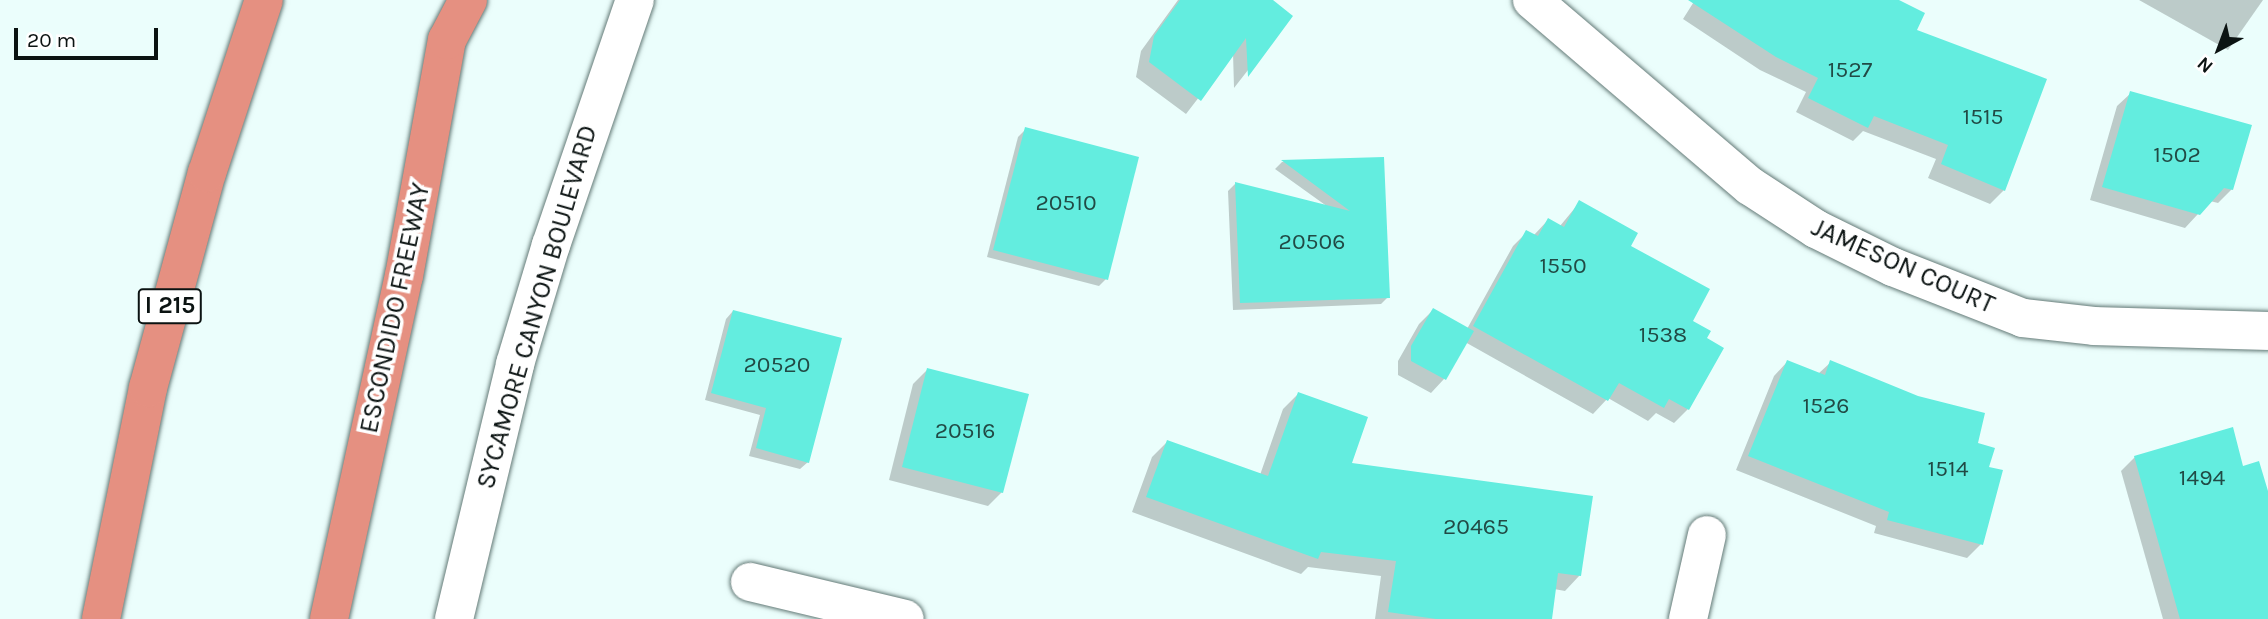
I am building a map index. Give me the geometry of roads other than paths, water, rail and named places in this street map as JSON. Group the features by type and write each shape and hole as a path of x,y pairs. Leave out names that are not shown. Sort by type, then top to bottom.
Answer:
{"highway":[{"name":"I 215","path":"101,619 148,388 207,173 264,0"},
{"name":"ESCONDIDO FREEWAY","path":"328,619 404,276 447,40 467,0"}],"street":[{"name":"SYCAMORE CANYON BOULEVARD","path":"454,619 515,364 551,245 635,0"},
{"name":"JAMESON COURT","path":"1532,0 1750,186 1816,229 1892,267 2023,318 2094,326 2268,331"},
{"path":"1688,619 1707,535"},
{"path":"750,582 905,619"}]}
